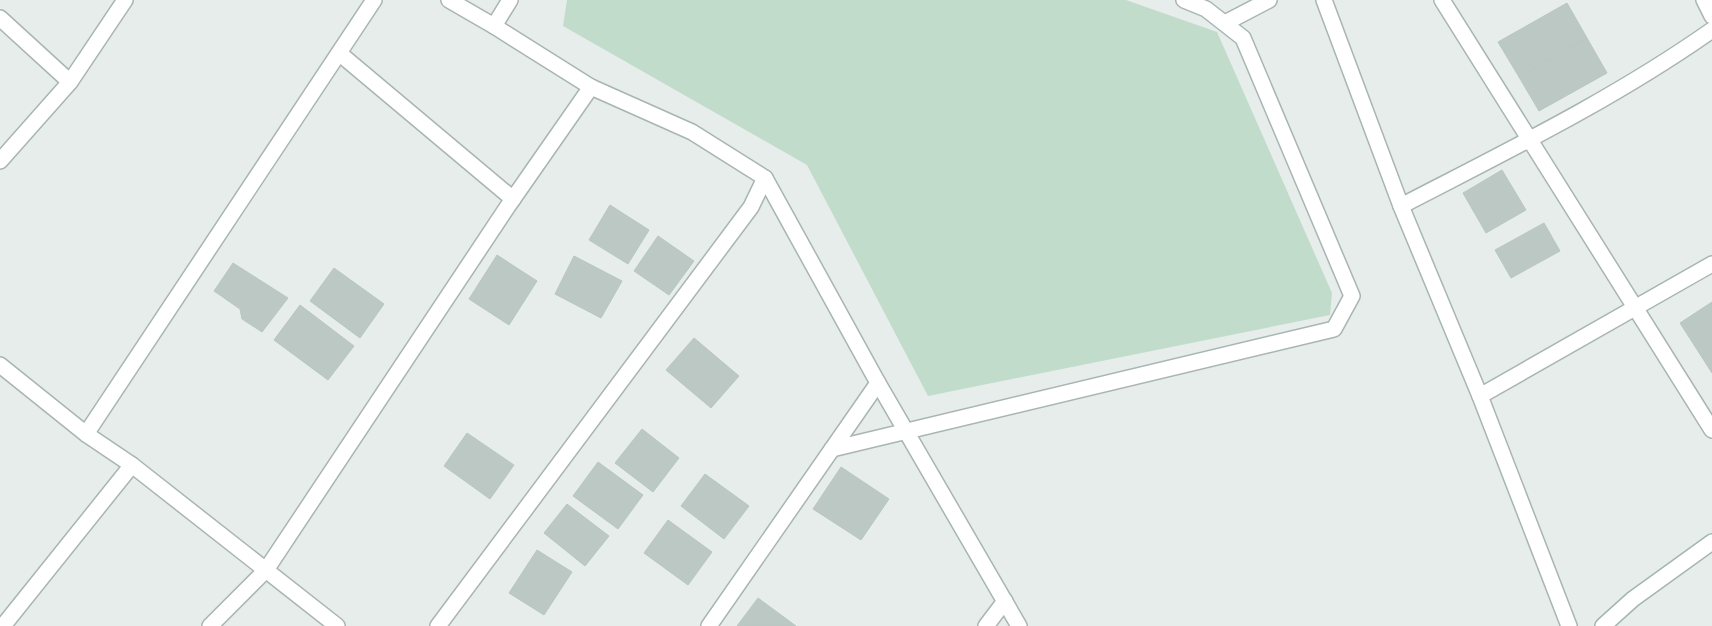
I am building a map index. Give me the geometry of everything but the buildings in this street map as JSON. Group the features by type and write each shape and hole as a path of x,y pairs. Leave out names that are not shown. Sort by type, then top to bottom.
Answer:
{"street":[{"path":"0,162 70,82 125,0"},
{"path":"86,434 374,0"},
{"path":"449,0 494,26 591,88 692,132 765,178 878,383 1019,626"},
{"path":"494,26 510,0"},
{"path":"832,449 905,430 1334,329 1352,296 1243,38 1206,9 1184,0"},
{"path":"1225,24 1269,0"},
{"path":"1324,0 1401,206 1480,396 1569,626"},
{"path":"1442,0 1712,430"},
{"path":"1704,0 1712,16"},
{"path":"0,18 70,82"},
{"path":"1401,206 1530,140 1637,81 1712,30"},
{"path":"339,53 513,199"},
{"path":"210,626 266,570 513,199 591,88"},
{"path":"438,626 751,207 765,178"},
{"path":"1480,396 1636,309 1712,264"},
{"path":"0,365 86,434 132,465 337,626"},
{"path":"709,626 878,383"},
{"path":"3,626 132,465"},
{"path":"1603,626 1633,599 1712,542"},
{"path":"986,626 1005,601"}],"green space":[{"path":"567,0 1126,0 1217,32 1332,293 1330,315 928,396 807,165 563,26"}]}
